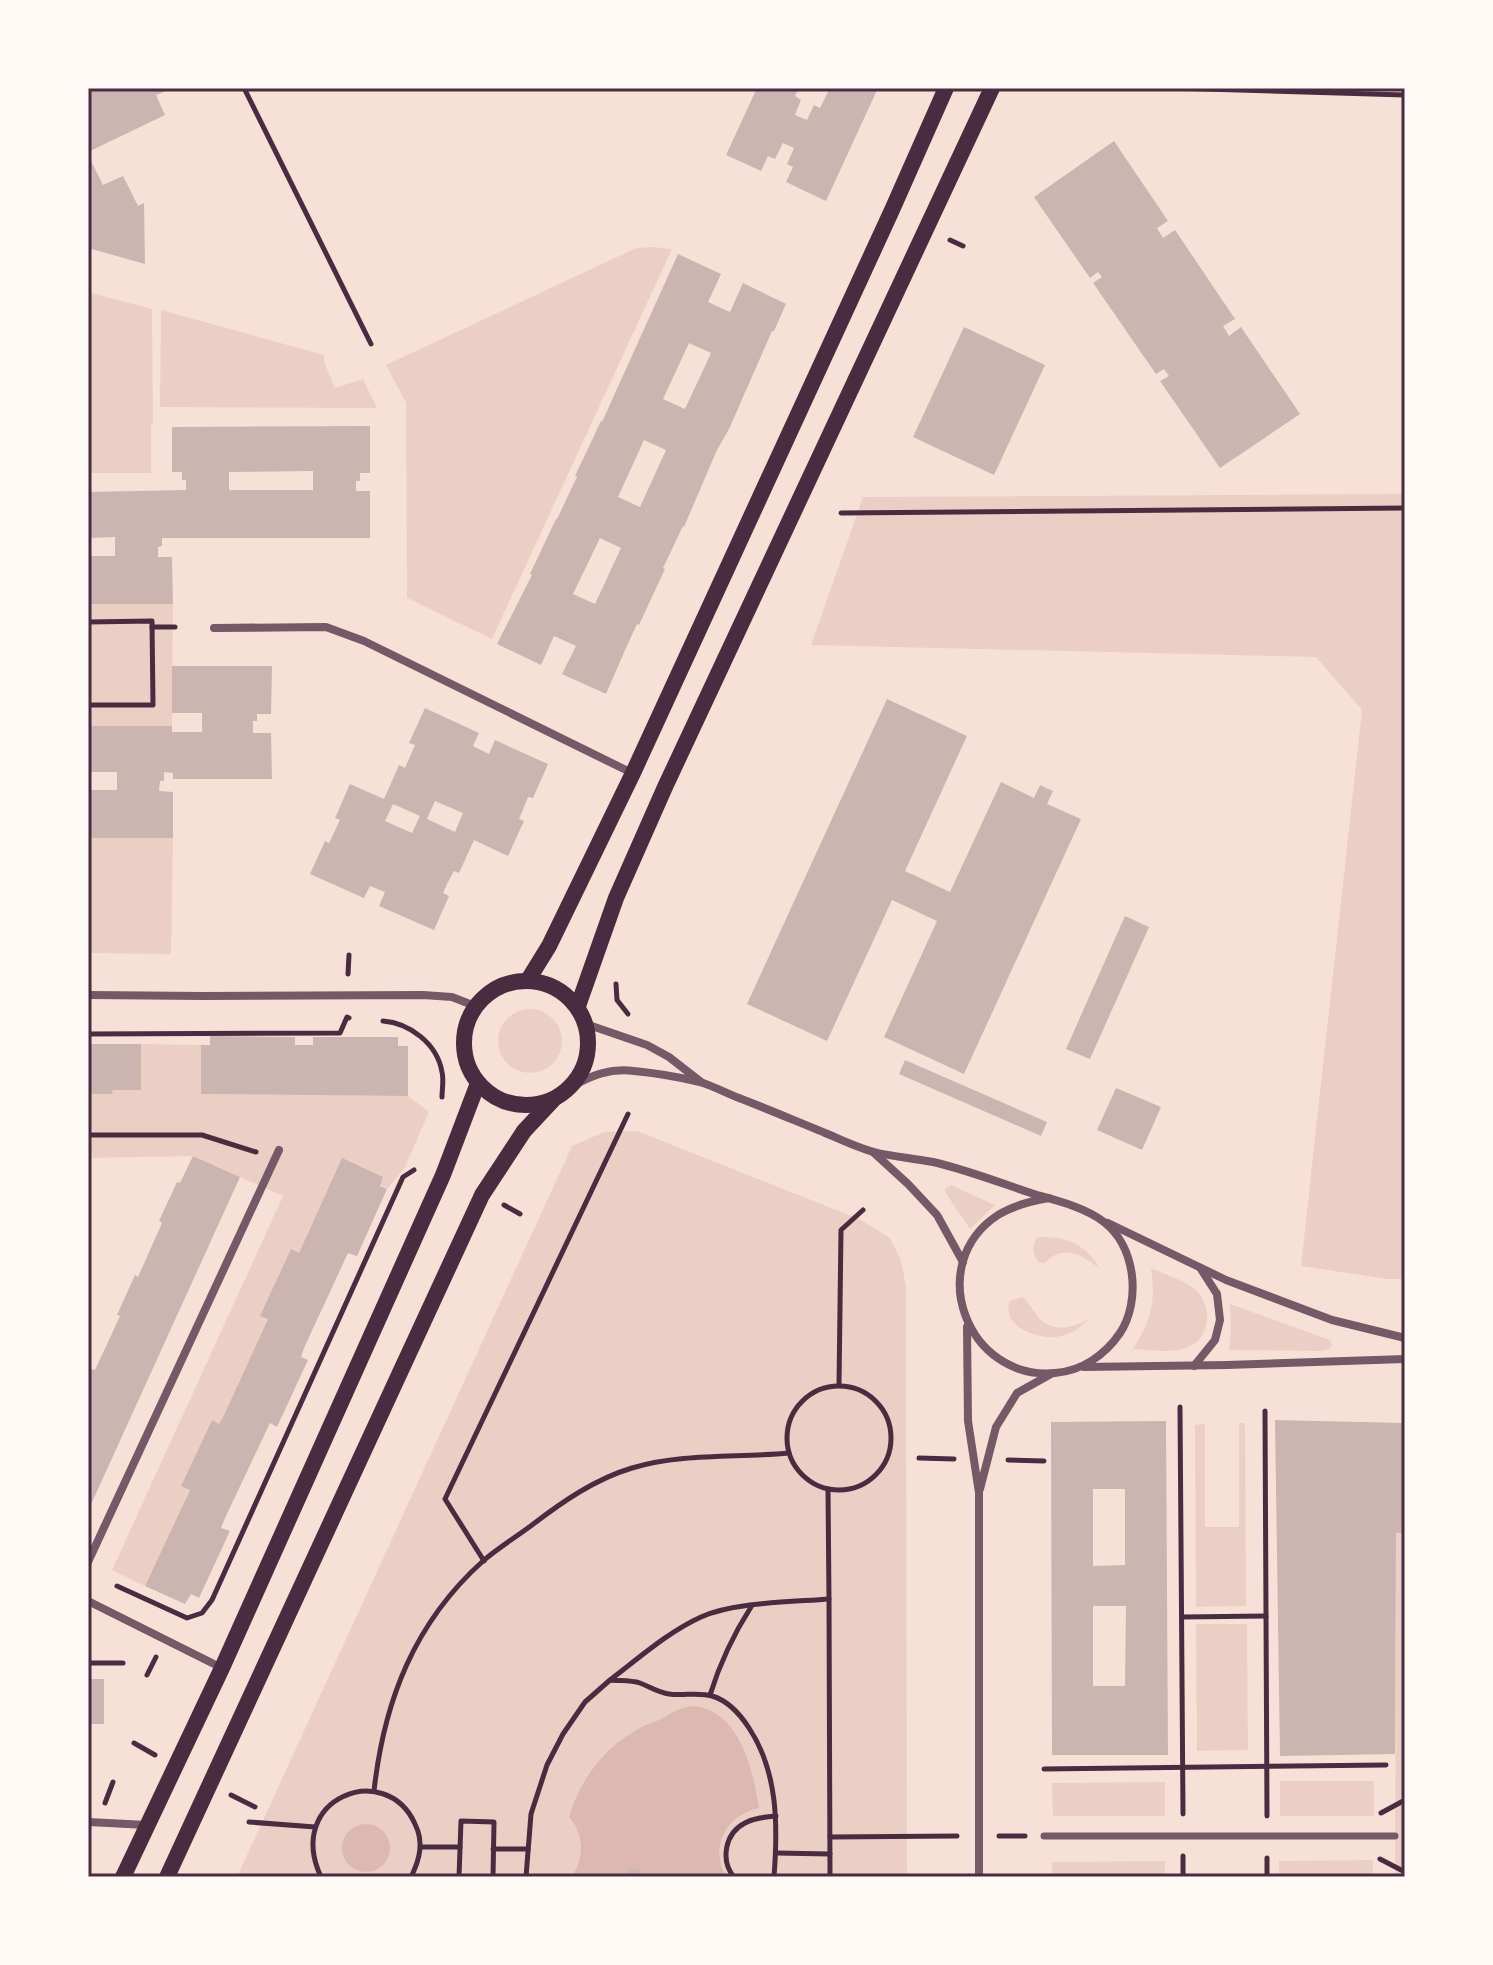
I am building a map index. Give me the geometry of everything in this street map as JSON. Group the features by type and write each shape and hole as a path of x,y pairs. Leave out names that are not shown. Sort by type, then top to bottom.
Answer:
{"main road":[{"path":"528,980 556,933 633,773 946,88"},
{"path":"578,1006 616,898 665,787 992,88"},
{"path":"167,1877 482,1195 524,1131 553,1100 571,1087 584,1068 589,1046 586,1024 578,1006 556,987 528,980 508,982 490,991 475,1006 464,1031 465,1059 478,1083 500,1100 526,1106 553,1100"},
{"path":"123,1877 222,1668 443,1175 478,1083"}],"street":[{"path":"214,628 326,627 364,641 633,773"},
{"path":"88,995 423,995 452,997 475,1006"},
{"path":"586,1024 647,1045 669,1057 701,1083"},
{"path":"571,1087 590,1076 622,1070 701,1083 873,1152 935,1163 1049,1198 1090,1214 1226,1280 1332,1320 1405,1338"},
{"path":"873,1152 937,1215 963,1262"},
{"path":"88,1562 277,1154"},
{"path":"1049,1198 1010,1208 985,1225 963,1262 960,1282 961,1302 967,1321 980,1342 1004,1363 1032,1372 1052,1374"},
{"path":"979,1493 996,1427 1017,1393 1052,1374 1092,1361 1114,1341 1129,1313 1133,1283 1125,1249 1105,1223 1090,1214"},
{"path":"1194,1366 1215,1340 1220,1320 1217,1294 1200,1267"},
{"path":"967,1321 968,1421 979,1493 979,1877"},
{"path":"1079,1367 1405,1359"},
{"path":"88,1601 222,1668"},
{"path":"88,1822 147,1825"},
{"path":"1044,1836 1395,1836"}],"path":[{"path":"244,88 371,344"},
{"path":"1171,88 1385,91 1405,95"},
{"path":"841,513 1405,508"},
{"path":"88,622 152,621 153,705 88,705"},
{"path":"152,627 175,627"},
{"path":"88,1034 340,1033 347,1017 359,1019"},
{"path":"371,1020 395,1022 416,1031 431,1048 442,1069 441,1105"},
{"path":"484,1561 445,1499 628,1114"},
{"path":"88,1135 202,1135 277,1154"},
{"path":"114,1585 187,1618 202,1613 212,1600 403,1177 414,1170 417,1163"},
{"path":"839,1385 841,1230 863,1210"},
{"path":"839,1385 856,1388 872,1397 883,1409 890,1426 891,1443 887,1460 877,1475 863,1485 846,1490 815,1485 804,1476 794,1465 787,1436 797,1406 816,1391 839,1385"},
{"path":"1180,1407 1183,1877"},
{"path":"1265,1411 1267,1877"},
{"path":"374,1791 386,1718 413,1651 447,1599 484,1561 556,1507 604,1479 631,1468 661,1461 789,1453"},
{"path":"828,1489 830,1877"},
{"path":"526,1877 531,1814 547,1765 585,1702 661,1641 701,1617 752,1606 829,1599"},
{"path":"710,1695 735,1632 752,1606"},
{"path":"1182,1617 1266,1616"},
{"path":"88,1663 123,1663"},
{"path":"610,1680 639,1682 668,1694 710,1695 740,1714 767,1763 776,1816 774,1877"},
{"path":"1044,1769 1386,1765"},
{"path":"321,1877 314,1862 312,1845 315,1827 324,1811 338,1799 355,1792 374,1791 403,1804 419,1831 421,1847 418,1864 411,1877"},
{"path":"734,1877 725,1853 731,1835 746,1822 776,1816"},
{"path":"459,1877 461,1821 494,1822 493,1877"},
{"path":"249,1822 315,1827"},
{"path":"830,1837 1044,1836"},
{"path":"421,1847 460,1847"},
{"path":"493,1849 528,1849"},
{"path":"776,1853 830,1854"}],"shaded area":[{"path":"636,248 672,249 492,639 407,598 406,403 386,365"},
{"path":"88,292 152,309 151,473 88,473"},
{"path":"161,310 324,355 335,388 363,379 377,408 160,407"},
{"path":"1405,494 1405,1279 1387,1279 1301,1266 1362,710 1316,657 811,645 863,497"},
{"path":"88,604 173,604 172,726 88,726"},
{"path":"88,838 173,838 171,954 88,953"},
{"path":"530,1009 553,1018 562,1041 553,1064 530,1073 507,1064 498,1041 507,1018"},
{"path":"141,1044 201,1045 201,1094 408,1096 429,1112 404,1169 387,1189 342,1159 299,1253 291,1250 261,1316 268,1319 224,1415 219,1424 212,1420 181,1486 190,1490 145,1586 112,1570 283,1196 193,1156 88,1158 88,1094 113,1093"},
{"path":"637,1131 859,1219 890,1238 901,1261 906,1286 907,1877 237,1877 572,1146 604,1132"},
{"path":"951,1185 995,1205 970,1229 945,1192"},
{"path":"1037,1237 1074,1243 1088,1253 1100,1269 1087,1259 1066,1252 1045,1263 1038,1262 1033,1250"},
{"path":"1151,1268 1187,1284 1204,1301 1207,1320 1204,1333 1189,1347 1167,1351 1133,1349 1151,1310"},
{"path":"1022,1297 1050,1326 1070,1327 1089,1319 1074,1331 1061,1336 1039,1336 1022,1329 1010,1317 1010,1301"},
{"path":"1230,1304 1330,1340 1332,1345 1322,1351 1229,1350"},
{"path":"1239,1423 1245,1423 1246,1606 1196,1607 1195,1425 1205,1424 1205,1527 1239,1527"},
{"path":"1396,1533 1405,1533 1405,1877 1395,1877"},
{"path":"1196,1624 1247,1624 1248,1750 1197,1751"},
{"path":"693,1706 709,1710 733,1730 748,1760 759,1808 738,1818 724,1834 719,1855 726,1877 571,1877 579,1862 581,1847 578,1831 569,1817 580,1789 596,1764 629,1734 675,1711"},
{"path":"1280,1781 1374,1781 1374,1816 1280,1816"},
{"path":"1165,1782 1165,1816 1053,1816 1052,1783"},
{"path":"366,1824 383,1831 390,1848 383,1865 366,1872 349,1865 342,1848 349,1831"},
{"path":"1373,1860 1373,1877 1279,1877 1279,1861"},
{"path":"1165,1861 1165,1877 1052,1877 1052,1862"}],"building":[{"path":"88,88 174,88 156,95 165,115 88,152"},
{"path":"757,88 799,88 795,96 801,100 795,115 807,120 814,105 820,108 830,88 878,88 826,201 786,182 793,167 787,164 794,148 783,143 775,159 768,156 761,171 726,155"},
{"path":"1114,141 1168,221 1157,228 1163,238 1175,230 1235,319 1223,326 1229,336 1241,327 1300,414 1220,468 1160,381 1169,376 1164,369 1156,374 1093,283 1102,277 1098,272 1090,278 1034,197"},
{"path":"88,155 103,185 123,176 138,206 144,203 145,264 88,248"},
{"path":"678,254 721,274 708,302 730,312 743,283 786,304 606,694 562,674 576,646 554,636 541,665 497,644","holes":["689,343 711,353 685,409 663,399","644,440 666,450 640,507 618,497","600,538 621,548 595,604 573,594"]},
{"path":"964,327 1045,365 994,475 913,437"},
{"path":"370,426 370,473 360,473 356,491 370,491 370,538 162,538 158,557 172,557 173,604 88,604 88,556 115,556 115,537 88,538 88,492 186,490 182,472 172,472 172,427","holes":["313,471 313,490 229,490 229,472"]},
{"path":"172,666 272,666 271,714 257,714 257,721 253,721 253,733 271,733 272,779 173,779 173,773 164,772 159,791 173,792 173,838 88,838 88,790 117,790 117,772 88,772 88,726 172,726 172,732 202,732 202,713 172,713"},
{"path":"887,699 967,736 905,871 950,892 1001,782 1034,798 1040,785 1053,791 1047,804 1081,819 964,1074 884,1037 937,921 892,900 827,1041 747,1004"},
{"path":"425,708 479,733 473,746 489,754 495,740 548,764 533,798 528,797 519,819 524,821 508,856 474,840 459,873 454,871 443,893 449,896 434,930 379,906 385,892 370,886 364,898 310,874 325,841 329,843 340,820 335,818 350,784 384,799 399,765 405,768 415,745 409,743","holes":["435,801 463,813 455,832 427,819","393,804 420,816 412,833 385,821"]},
{"path":"1125,916 1149,927 1090,1059 1066,1049"},
{"path":"210,1036 295,1037 295,1045 313,1045 313,1037 398,1037 398,1046 408,1046 408,1096 201,1094 201,1045 210,1045"},
{"path":"88,1044 141,1044 141,1090 88,1094"},
{"path":"905,1060 1047,1122 1041,1136 899,1074"},
{"path":"1116,1088 1161,1107 1142,1150 1097,1130"},
{"path":"193,1156 240,1177 88,1511 88,1378 92,1369 95,1370 120,1316 117,1315 135,1275 138,1277 177,1182 180,1183"},
{"path":"342,1158 383,1177 380,1186 387,1189 357,1256 348,1253 304,1348 301,1357 308,1360 277,1427 270,1423 225,1518 221,1528 230,1531 199,1598 191,1594 185,1604 145,1586 190,1490 181,1486 212,1420 219,1424 224,1415 268,1319 260,1316 291,1249 299,1253"},
{"path":"1275,1420 1405,1423 1405,1533 1396,1533 1395,1754 1280,1756"},
{"path":"1166,1421 1168,1755 1052,1755 1051,1422","holes":["1093,1489 1125,1489 1125,1565 1093,1566","1093,1606 1126,1606 1125,1686 1093,1686"]},
{"path":"88,1679 104,1679 104,1724 88,1724"},
{"path":"631,1869 638,1869 644,1877 623,1877"}]}
